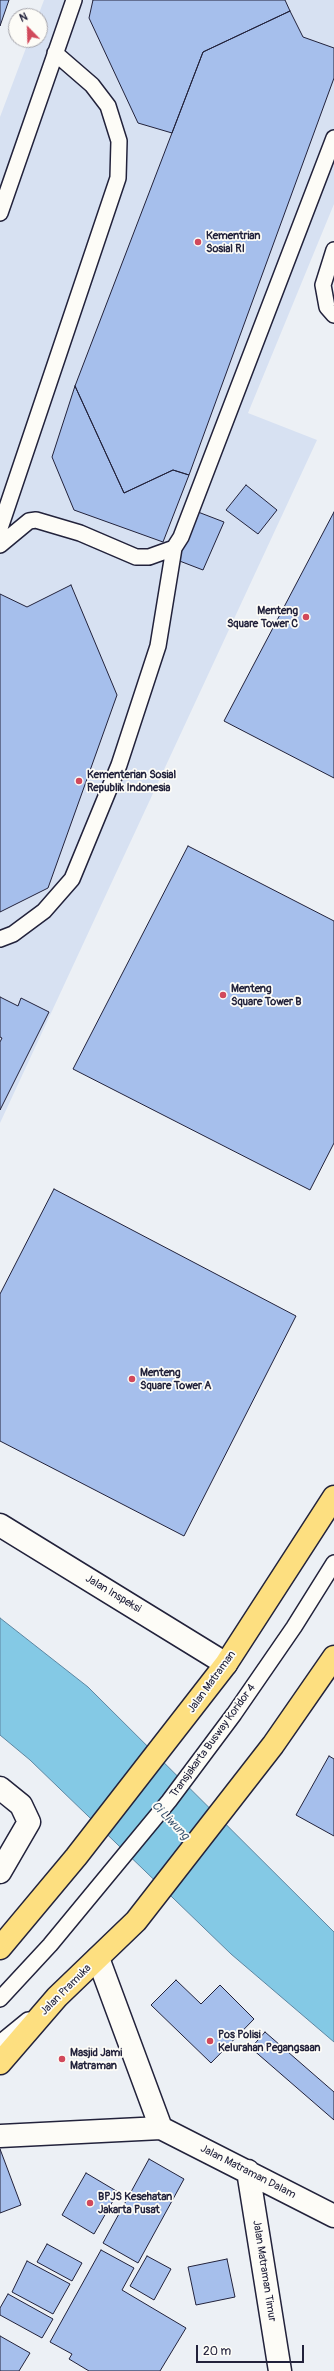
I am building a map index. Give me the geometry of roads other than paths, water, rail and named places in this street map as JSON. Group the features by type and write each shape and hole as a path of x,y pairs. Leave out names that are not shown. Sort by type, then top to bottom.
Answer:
{"main road":[{"name":"Jalan Matraman","path":"0,1948 76,1857 226,1664 334,1497"},
{"name":"Jalan Pramuka","path":"0,2063 57,1997 136,1921 272,1745 334,1657"}],"street":[{"name":"Jalan Inspeksi","path":"0,1525 226,1664"},
{"path":"0,1788 21,1805 29,1822 0,1872"},
{"path":"98,1958 161,2128"},
{"name":"Jalan Matraman Dalam","path":"0,2136 161,2128 334,2216"},
{"name":"Jalan Matraman Timur","path":"248,2171 280,2371"}],"lane":[{"path":"0,213 74,0"},
{"path":"0,528 118,178 119,141 108,106 92,85 55,53"},
{"path":"0,939 14,934 44,911 72,879 119,765 158,646 174,548 181,537 334,138"},
{"path":"334,250 323,285 327,307 334,315"},
{"path":"0,545 29,521 36,520 80,533 136,556 149,557 174,548"},
{"name":"Transjakarta Busway Koridor 4","path":"0,1999 95,1892 169,1801 234,1714 294,1627 334,1563"},
{"path":"0,2042 57,1997"}],"water":[{"name":"Ci Liwung","path":"0,1618 88,1687 334,1932 334,2042 231,1954 30,1760 0,1735"}],"place":[{"name":"Kementrian Sosial RI","path":"198,242"},
{"name":"Menteng Square Tower C","path":"306,617"},
{"name":"Kementerian Sosial Republik Indonesia","path":"79,781"},
{"name":"Menteng Square Tower B","path":"223,995"},
{"name":"Menteng Square Tower A","path":"132,1379"},
{"name":"Pos Polisi Kelurahan Pegangsaan","path":"210,2041"},
{"name":"Masjid Jami Matraman","path":"62,2059"},
{"name":"BPJS Kesehatan Jakarta Pusat","path":"90,2203"}]}
